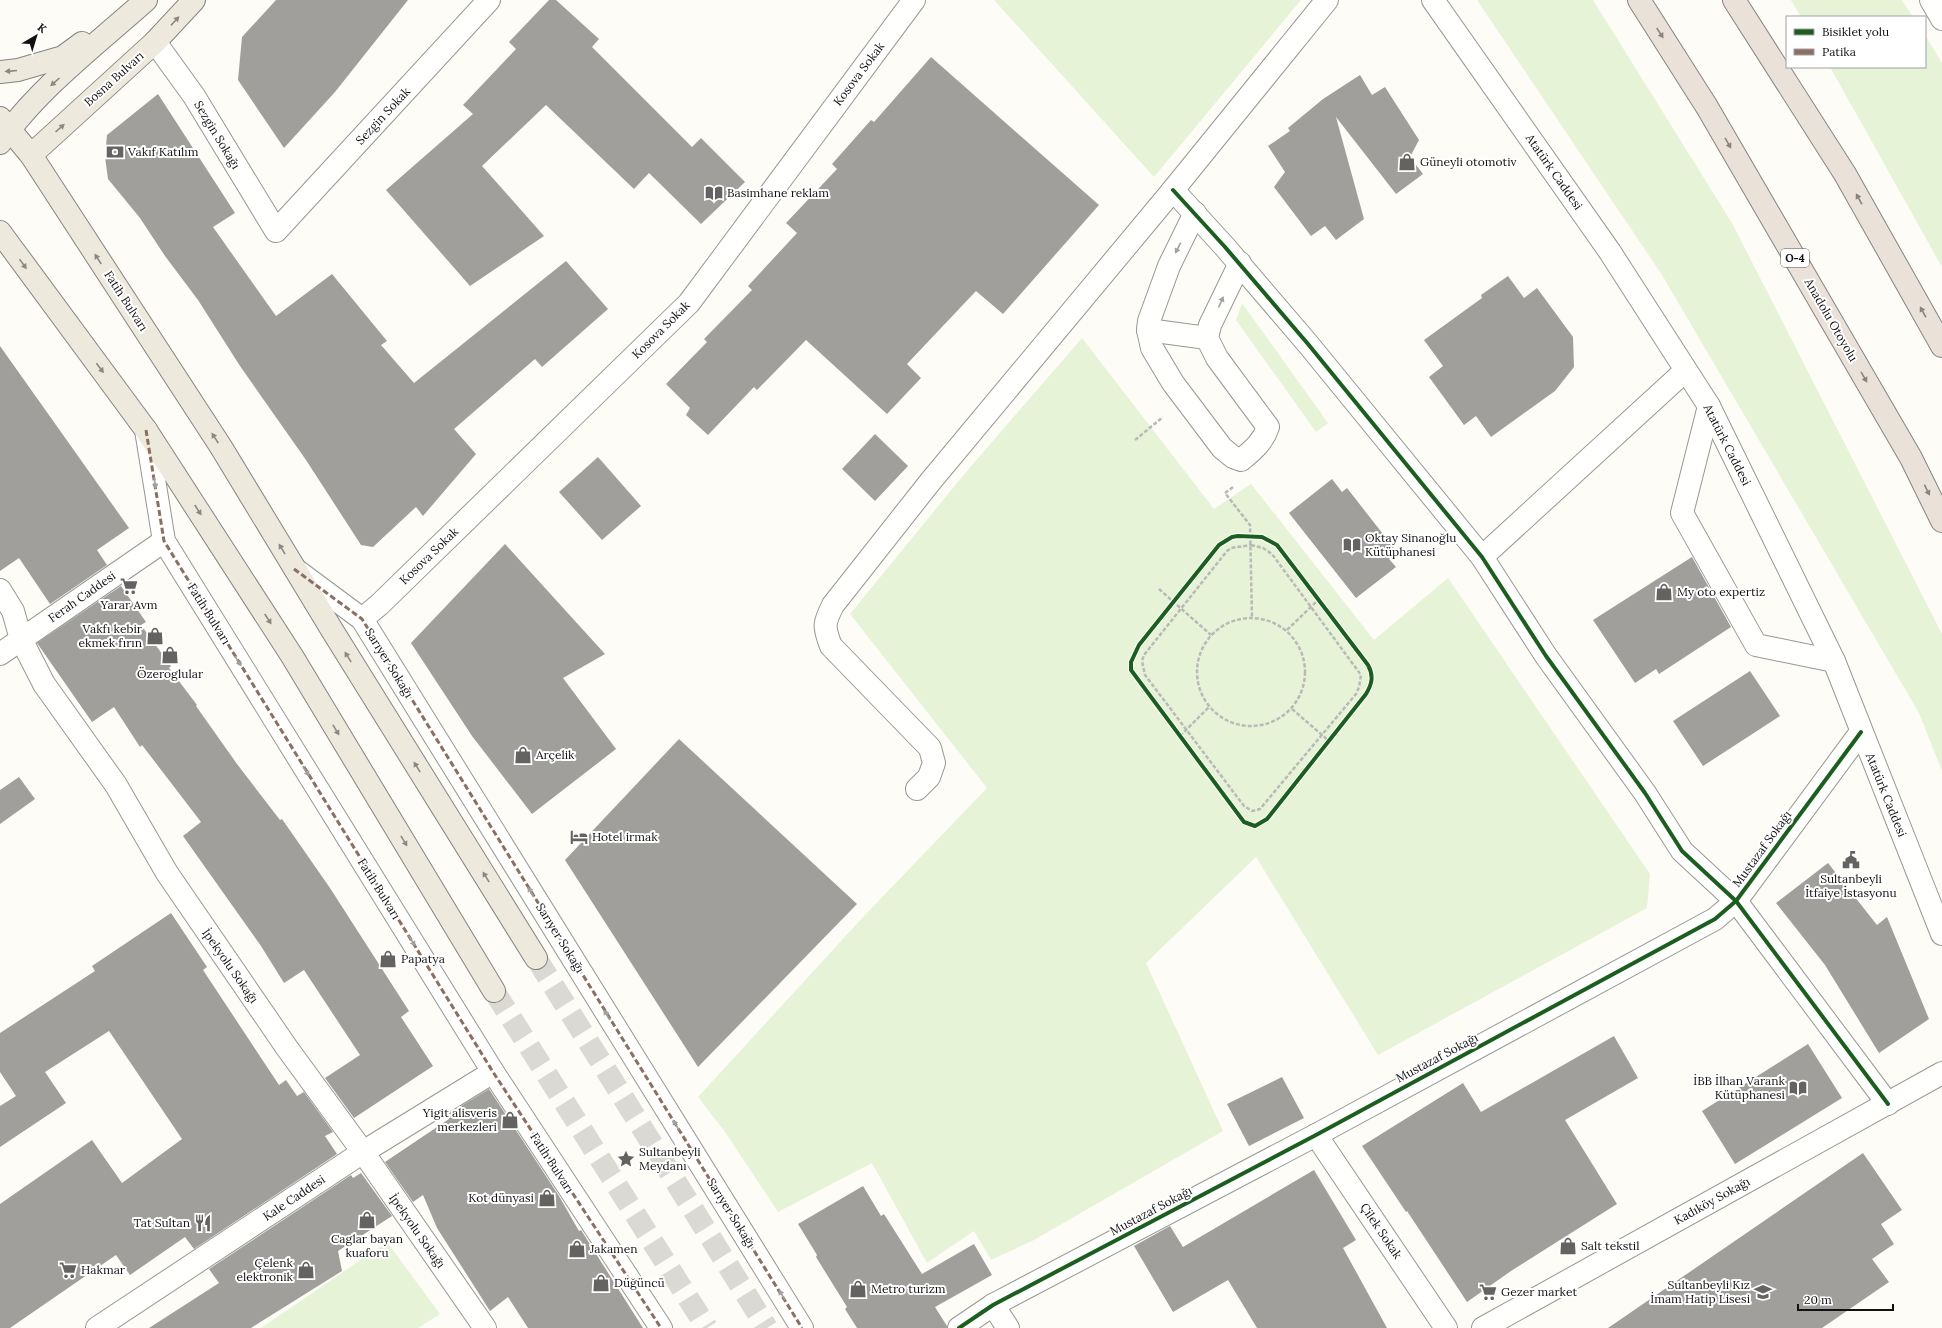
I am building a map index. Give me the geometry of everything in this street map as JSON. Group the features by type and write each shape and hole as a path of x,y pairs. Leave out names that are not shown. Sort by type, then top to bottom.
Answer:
{"highway":[{"name":"Anadolu Otoyolu","path":"1639,0 1707,107 1911,458 1942,521"},
{"path":"1734,0 1845,174"},
{"path":"1748,0 1942,346"}],"main road":[{"path":"0,72 18,70 63,57 142,0"},
{"path":"3,130 146,0"},
{"name":"Bosna Bulvarı","path":"31,155 155,42 194,0"},
{"name":"Fatih Bulvarı","path":"3,130 31,155 221,447 294,569 536,958"},
{"path":"0,154 31,155"},
{"name":"Fatih Bulvarı","path":"0,232 146,430 292,656 494,990"}],"street":[{"name":"Sezgin Sokak","path":"276,232 490,0"},
{"name":"Kosova Sokak","path":"362,619 385,600 689,303 914,0"},
{"path":"917,789 932,771 934,763 930,748 831,646 825,630 825,622 833,605 930,482 1173,190 1327,0"},
{"name":"Atatürk Caddesi","path":"1434,0 1610,252 1685,371 1709,406 1834,661 1942,934"},
{"path":"1930,0 1942,19"},
{"name":"Sezgin Sokağı","path":"155,42 194,96 276,232"},
{"path":"1173,190 1240,263 1401,456 1482,557 1546,656 1645,793 1682,851 1736,901 1888,1104"},
{"path":"1195,213 1169,266 1149,321 1148,330 1152,348 1173,383 1222,448 1233,457 1241,460 1256,447 1265,436 1268,427 1218,358 1207,338 1213,318 1240,263"},
{"path":"1148,330 1207,338"},
{"path":"1482,557 1685,371"},
{"path":"1709,406 1682,512 1756,644 1834,661"},
{"name":"Fatih Bulvarı","path":"146,430 164,541 493,1072 661,1328"},
{"name":"Ferah Caddesi","path":"0,654 164,541"},
{"name":"Sarıyer Sokağı","path":"294,569 362,619 802,1328"},
{"name":"İpekyolu Sokağı","path":"0,590 13,611 22,639 44,684 116,785 167,873 287,1048 485,1328"},
{"name":"Mustazaf Sokağı","path":"959,1328 993,1305 1316,1135 1715,919 1736,901 1861,732"},
{"name":"Kale Caddesi","path":"97,1328 362,1152 493,1072"},
{"name":"Kadıköy Sokağı","path":"1482,1328 1942,1073"},
{"name":"Çilek Sokak","path":"1316,1135 1446,1328"},
{"path":"993,1305 1008,1328"}],"path":[{"path":"1135,440 1186,399"},
{"path":"1241,460 1250,472 1225,493 1250,525 1252,618"},
{"path":"1245,536 1256,537"},
{"path":"1251,545 1263,548 1272,554 1311,607 1361,675 1360,687 1356,694 1260,809 1252,811 1244,806 1145,675 1142,661 1144,655 1181,608 1231,548 1251,545"},
{"path":"1158,589 1211,635"},
{"path":"1314,594 1323,606"},
{"path":"1169,608 1178,596"},
{"path":"1287,630 1318,600"},
{"path":"1252,618 1269,620 1287,630 1297,642 1302,653 1306,677 1302,694 1292,709 1278,720 1261,726 1243,726 1226,720 1210,707 1201,694 1196,677 1198,659 1205,642 1217,629 1233,620 1252,618"},
{"path":"1180,736 1210,707"},
{"path":"1292,709 1329,740"},
{"path":"1175,730 1184,742"},
{"path":"1324,747 1334,735"}],"green space":[{"path":"994,0 1301,0 1154,177"},
{"path":"1477,0 1593,0 1732,223 1942,634 1942,771 1919,713 1662,275"},
{"path":"1791,0 1902,0 1912,16 1800,16"},
{"path":"1926,37 1942,63 1942,267 1831,68 1926,68"},
{"path":"1242,303 1328,423 1316,432 1236,320"},
{"path":"1082,338 1214,509 1251,484 1374,640 1448,578 1650,874 1647,908 1378,1055 1256,857 1146,963 1223,1131 1034,1240 991,1260 974,1231 927,1263 872,1163 778,1212 725,1132 698,1097 864,916 987,788 850,614 966,472"},
{"path":"387,1242 440,1314 418,1328 261,1328"}],"building":[{"path":"276,0 408,0 335,92 284,148 238,80 242,37"},
{"path":"549,0 556,0 599,39 592,47 692,147 701,138 745,182 701,224 649,173 634,189 546,105 482,166 544,236 470,286 386,190 473,114 463,105 516,49 509,42"},
{"path":"931,57 1099,205 1003,314 976,291 907,364 921,378 887,414 806,340 757,390 754,387 708,435 686,415 690,408 666,384 707,342 704,339 752,290 748,286 797,233 786,223 837,169 832,164 871,120 874,122"},
{"path":"1360,75 1372,95 1385,87 1419,140 1410,157 1423,174 1396,194 1336,117 1364,219 1336,240 1325,226 1311,236 1274,187 1285,172 1268,146 1290,131 1288,128 1323,99"},
{"path":"158,94 235,213 213,227 276,316 332,274 387,341 381,345 414,383 566,261 608,309 542,367 535,359 454,429 476,454 423,516 416,507 373,547 361,545 306,460 240,366 198,300 165,256 140,218 108,179 105,157 107,135"},
{"path":"1508,276 1524,298 1537,288 1573,337 1574,367 1555,391 1491,437 1476,416 1464,425 1429,377 1443,366 1424,340 1482,298 1481,295"},
{"path":"0,346 129,528 97,550 107,565 50,604 19,558 0,571"},
{"path":"875,434 908,466 875,501 842,469"},
{"path":"598,457 641,506 602,540 559,492"},
{"name":"Oktay Sinanoğlu Kütüphanesi","path":"1332,479 1342,492 1347,488 1397,552 1389,559 1396,567 1356,598 1289,513"},
{"path":"505,544 605,654 563,678 616,749 532,814 472,736 411,643"},
{"path":"1692,557 1731,627 1659,674 1656,669 1635,683 1593,620"},
{"path":"121,586 146,622 141,625 171,666 169,668 197,705 196,706 237,764 280,820 282,819 330,888 409,1011 401,1017 433,1066 354,1118 325,1078 360,1055 304,970 284,983 261,946 183,836 201,822 142,745 140,747 114,707 92,722 37,643"},
{"path":"1750,671 1780,716 1703,766 1673,721"},
{"path":"679,739 857,904 698,1067 565,860"},
{"path":"19,777 35,799 0,824 0,790"},
{"path":"1828,863 1877,925 1887,917 1929,1019 1879,1053 1825,965 1776,903"},
{"path":"171,913 207,967 203,970 279,1085 286,1080 297,1096 304,1092 333,1132 325,1136 337,1154 194,1249 185,1237 130,1275 116,1255 10,1328 0,1328 0,1204 92,1140 122,1183 182,1139 109,1031 45,1072 66,1103 0,1147 0,1106 16,1096 0,1072 0,1033 95,971 92,966"},
{"path":"1614,1036 1638,1078 1565,1120 1617,1204 1511,1271 1467,1302 1362,1146 1463,1083 1481,1112"},
{"path":"1808,1044 1842,1098 1735,1164 1702,1111"},
{"path":"1282,1077 1304,1118 1249,1146 1227,1104"},
{"path":"489,1089 559,1196 579,1231 581,1230 643,1328 528,1328 508,1297 490,1311 437,1228 423,1195 413,1202 385,1162 449,1119 446,1115"},
{"path":"1863,1153 1902,1210 1881,1224 1894,1244 1872,1259 1889,1282 1822,1328 1608,1328"},
{"path":"1314,1170 1356,1240 1343,1248 1387,1328 1257,1328 1228,1280 1173,1312 1134,1246 1170,1226 1183,1247"},
{"path":"361,1173 392,1216 338,1251 342,1271 251,1328 149,1328 219,1283 209,1269 351,1175 353,1178"},
{"path":"863,1186 881,1216 884,1214 922,1274 974,1244 992,1275 935,1307 947,1328 857,1328 845,1309 847,1307 816,1257 817,1255 798,1224"}],"tunnel":[{"path":"536,958 767,1328"},
{"path":"494,991 707,1328"}],"marked path":[{"path":"146,430 164,541 493,1072 661,1328"},
{"path":"294,569 362,619 802,1328"}],"cycle path":[{"path":"1173,190 1225,247 1308,344 1482,557 1546,656 1645,793 1682,851 1736,901 1888,1104"},
{"path":"1238,536 1262,537 1277,545 1368,665 1372,676 1370,687 1366,694 1267,819 1255,826 1244,822 1131,670 1131,662 1139,645 1219,545 1232,537 1238,536"},
{"path":"959,1328 993,1305 1316,1135 1715,919 1736,901 1861,732"}],"place":[{"name":"Vakıf Katılım","path":"115,152"},
{"name":"Güneyli otomotiv","path":"1407,162"},
{"name":"Basimhane reklam","path":"714,193"},
{"name":"Oktay Sinanoğlu Kütüphanesi","path":"1352,545"},
{"name":"Yarar Avm","path":"129,586"},
{"name":"My oto expertiz","path":"1664,592"},
{"name":"Vakfı kebir ekmek fırın","path":"155,636"},
{"name":"Özeroglular","path":"170,655"},
{"name":"Arçelik","path":"523,755"},
{"name":"Hotel irmak","path":"579,837"},
{"name":"Sultanbeyli İtfaiye İstasyonu","path":"1851,860"},
{"name":"Papatya","path":"388,959"},
{"name":"İBB İlhan Varank Kütüphanesi","path":"1798,1088"},
{"name":"Yigit alisveris merkezleri","path":"510,1120"},
{"name":"Sultanbeyli Meydanı","path":"626,1159"},
{"name":"Kot dünyasi","path":"547,1198"},
{"name":"Caglar bayan kuaforu","path":"367,1220"},
{"name":"Tat Sultan","path":"203,1223"},
{"name":"Salt tekstil","path":"1568,1246"},
{"name":"Jakamen","path":"577,1249"},
{"name":"Hakmar","path":"68,1270"},
{"name":"Çelenk elektronik","path":"306,1270"},
{"name":"Düğüncü","path":"601,1283"},
{"name":"Metro turizm","path":"858,1289"},
{"name":"Gezer market","path":"1488,1292"},
{"name":"Sultanbeyli Kız İmam Hatip Lisesi","path":"1763,1292"}]}
